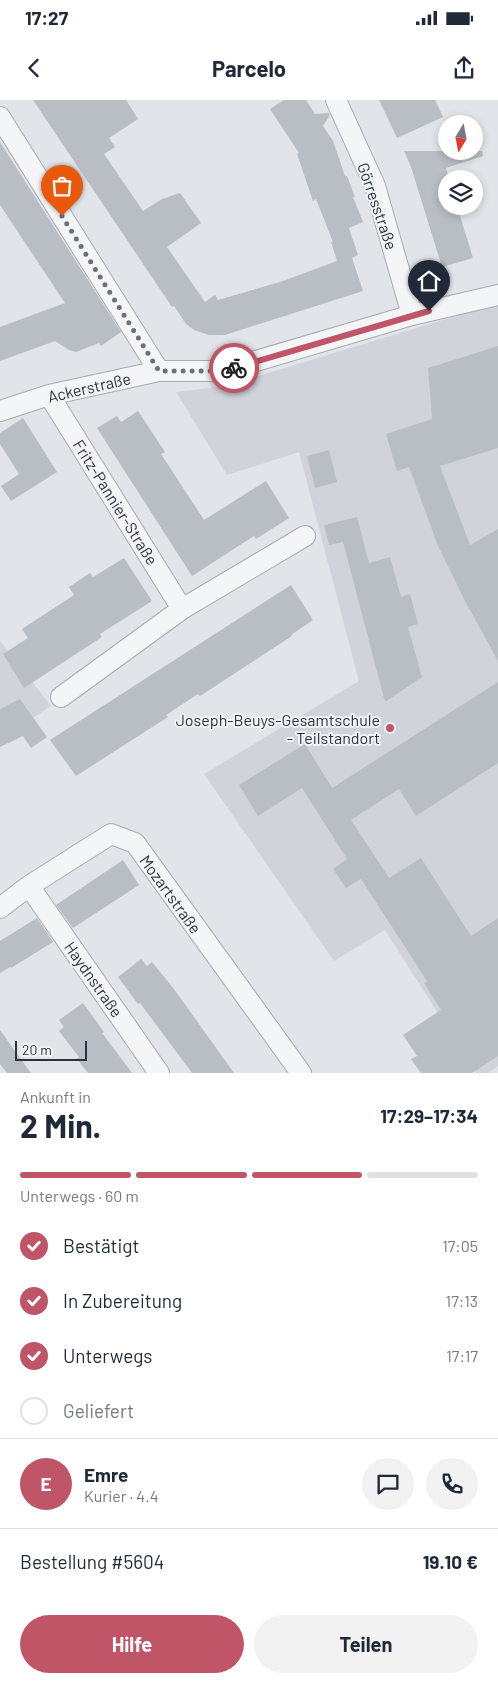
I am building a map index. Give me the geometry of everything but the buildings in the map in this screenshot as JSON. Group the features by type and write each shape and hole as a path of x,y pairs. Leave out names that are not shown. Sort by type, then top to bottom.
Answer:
{"street":[{"name":"Görresstraße","path":"336,100 375,186 412,315"},
{"path":"0,117 159,371"},
{"name":"Ackerstraße","path":"0,410 49,396 159,371 222,371 412,315 498,295"},
{"name":"Fritz-Pannier-Straße","path":"49,396 182,609"},
{"path":"61,697 182,609 304,536"},
{"name":"Mozartstraße","path":"0,908 29,886 111,834 135,844 301,1073"},
{"name":"Haydnstraße","path":"29,886 159,1073"}],"shaded area":[{"name":"Joseph-Beuys-Gesamtschule - Teilstandort","path":"498,303 498,1066 488,1073 476,1073 385,930 334,961 204,774 359,681 299,452 227,475 176,392 226,386"},
{"path":"0,641 51,706 0,740"}],"way so far":[{"path":"62,216 159,371 222,371 234,368"}],"place":[{"name":"Joseph-Beuys-Gesamtschule - Teilstandort","path":"390,728"}],"route":[{"path":"234,368 429,311"}]}
